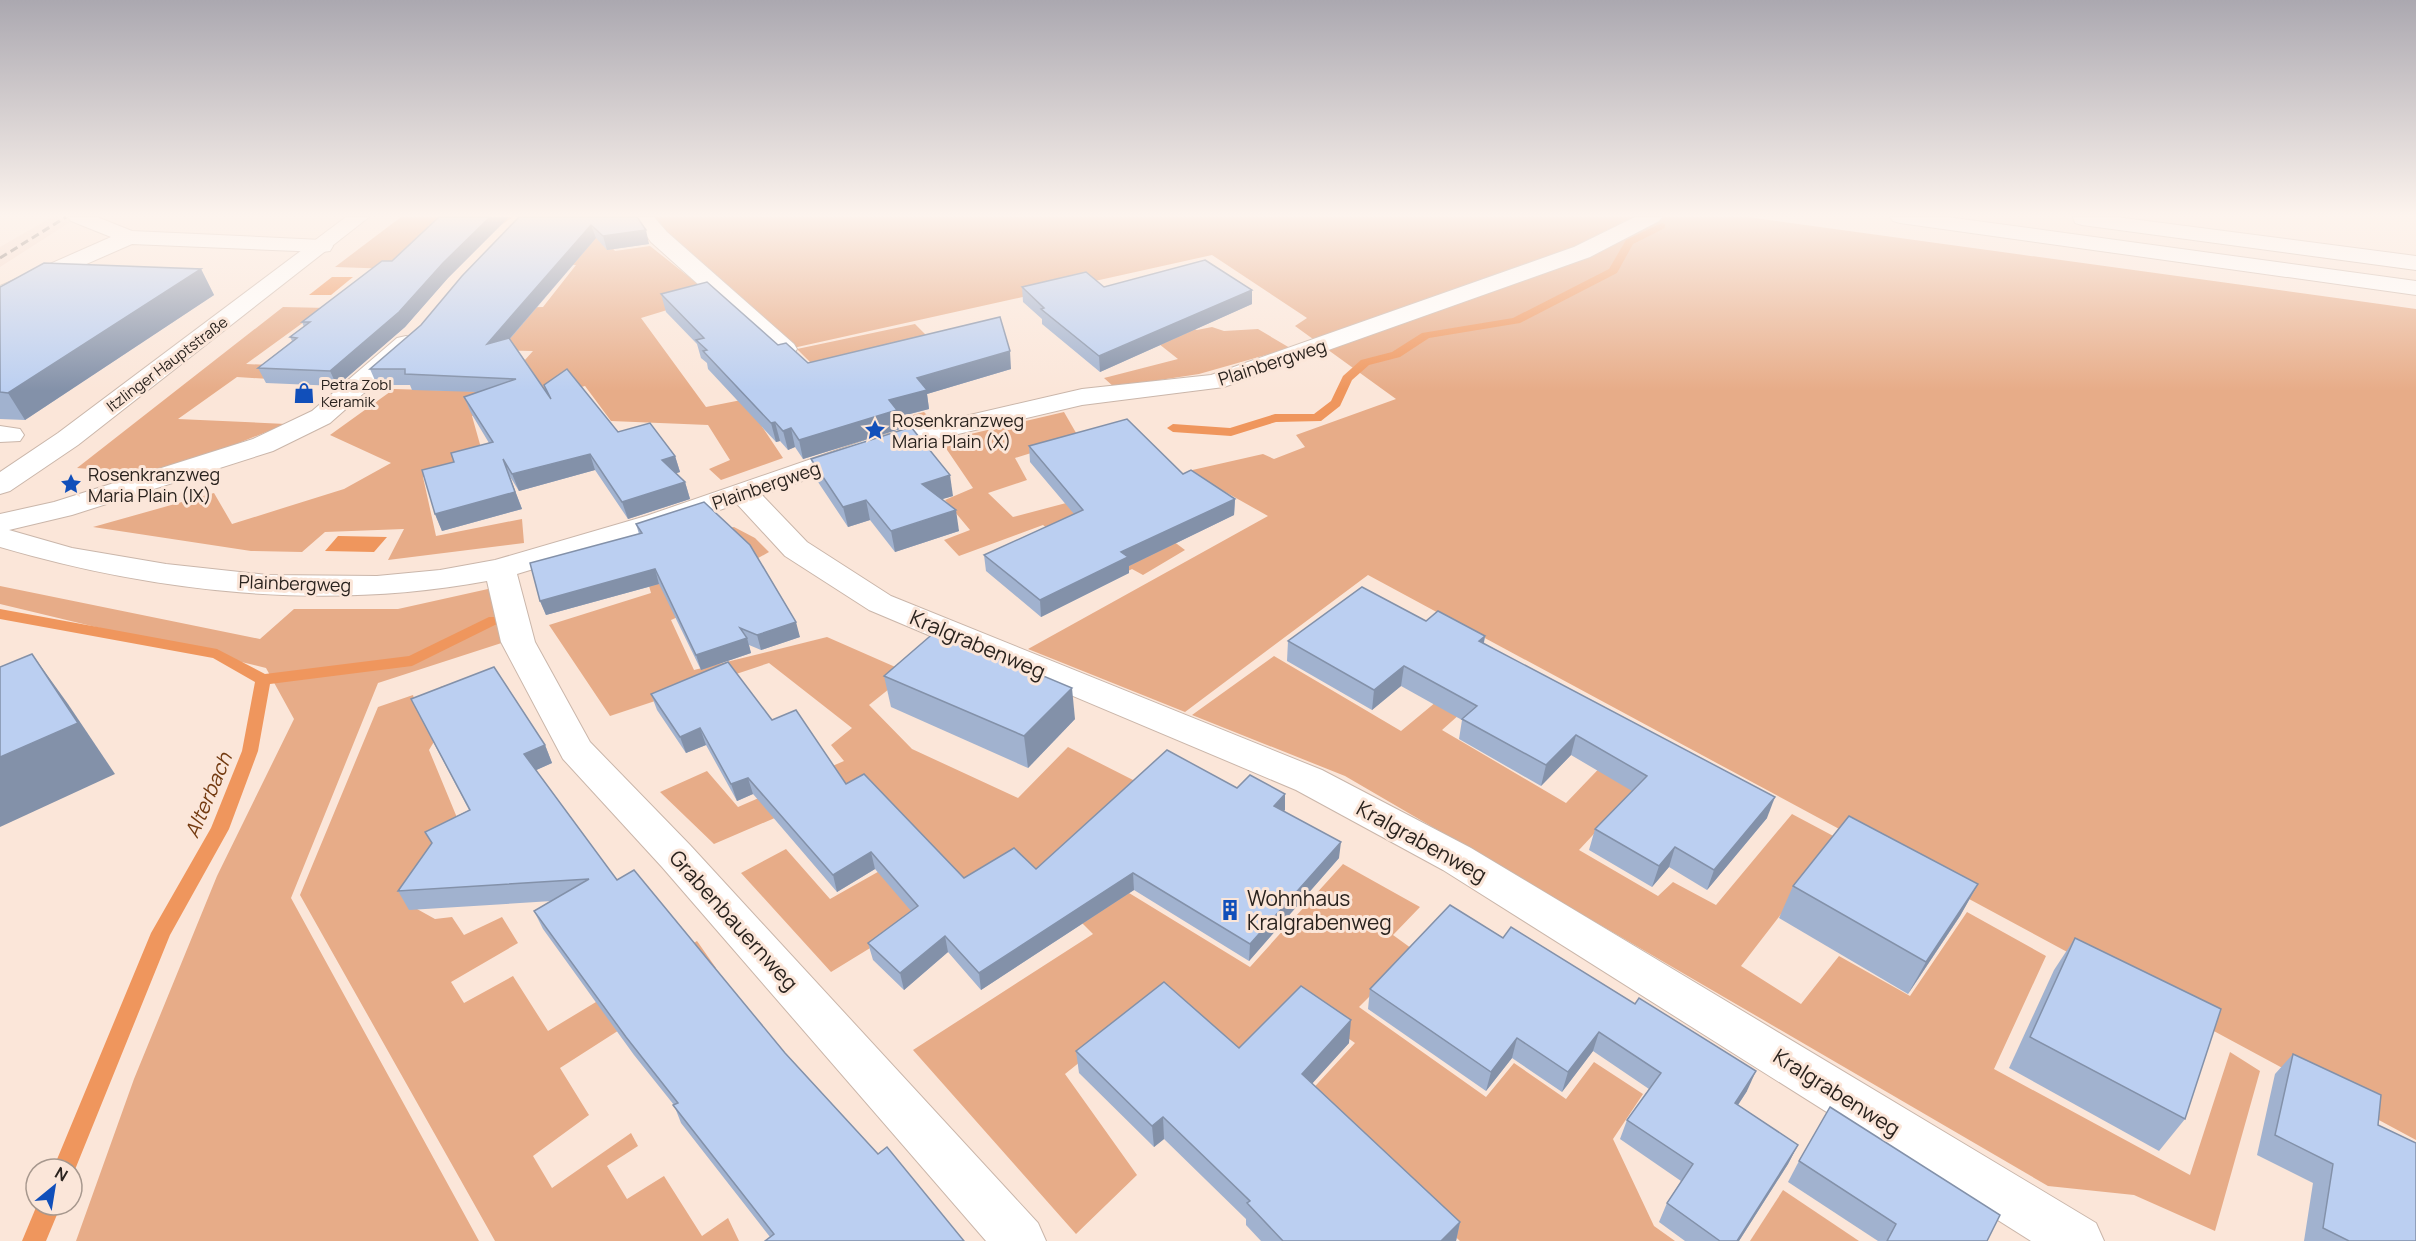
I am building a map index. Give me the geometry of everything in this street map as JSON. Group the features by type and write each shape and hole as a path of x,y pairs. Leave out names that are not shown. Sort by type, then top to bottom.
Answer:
{"main road":[{"path":"0,295 45,275"},
{"name":"Itzlinger Hauptstraße","path":"0,485 68,439 284,275"},
{"path":"702,275 785,349"},
{"name":"Plainbergweg","path":"0,537 68,557 166,574 267,585 377,586 440,580 500,569 657,522 885,442 1083,397 1215,382 1517,275"},
{"path":"2321,275 2416,288"},
{"path":"0,523 62,509 263,445 321,417 423,326"},
{"name":"Kralgrabenweg","path":"743,493 796,549 880,603 1309,780 1457,859 2078,1241"},
{"name":"Grabenbauernweg","path":"500,569 518,642 576,750 676,855 1020,1241"}],"shaded area":[{"path":"568,275 686,275 713,296 641,318 706,407 807,387 761,425 783,458 721,480 709,469 730,460 708,425 611,421 585,386 472,416 483,455 423,477 436,536 522,519 524,543 388,560 404,529 325,532 302,552 251,551 93,527 214,493 232,524 344,489 391,463 330,435 394,389 496,392 533,351 433,349 471,309 543,307"},
{"path":"713,275 1122,275 793,348"},
{"path":"1242,275 2169,275 2416,309 2416,1140 1368,575 1185,712 1028,649 1268,516 1188,471 1263,454 1274,459 1305,447 1296,435 1396,399 1295,326 1307,318"},
{"path":"332,277 353,277 331,295 309,295"},
{"path":"283,307 418,310 308,319 246,364 316,367 300,381 237,377 178,419 286,424 219,451 143,473 77,468"},
{"path":"915,324 928,337 883,423 924,412 929,417 879,431 797,349"},
{"path":"1182,324 1197,330 1212,327 1224,331 1258,329 1290,348 1199,374 1114,387 1104,378 1178,359 1135,325"},
{"path":"1064,412 1079,438 1015,458 1027,480 988,493 1013,517 1108,492 1185,550 1143,575 1132,569 1112,579 1043,525 959,556 944,540 970,530 945,500 973,488 941,441"},
{"path":"734,527 755,538 769,552 735,571 743,588 671,620 694,670 827,637 909,673 869,705 912,749 1018,798 1068,747 1139,783 1067,855 1250,967 1343,864 1420,907 1393,935 1415,951 1359,1007 1486,1097 1514,1063 1566,1099 1594,1062 1643,1094 1613,1139 1654,1226 1675,1241 1460,1241 1306,1096 1355,1043 1296,1002 1244,1054 1163,995 1065,1074 1137,1175 1076,1234 913,1050 1093,934 1017,858 831,972 741,873 786,849 830,899 929,843 863,780 714,844 660,792 707,771 738,807 844,761 831,745 852,728 769,663 610,716 549,625 651,593 638,547"},
{"path":"338,536 387,537 374,552 325,551"},
{"path":"0,586 260,639 294,609 398,609 497,587 511,640 378,683 291,898 479,1241 76,1241 134,1079 217,876 294,719 266,668 0,604"},
{"path":"1495,653 1515,665 1442,730 1566,803 1634,732 1671,751 1579,850 1658,896 1673,882 1716,905 1792,814 1839,839 1741,966 1801,1004 1839,956 1910,996 1967,912 2046,956 1994,1069 2190,1175 2230,1052 2260,1071 2215,1231 2134,1195 2048,1186 1345,776 1192,715 1274,656 1401,731"},
{"path":"459,681 478,717 444,725 429,750 458,820 417,909 435,919 452,917 464,935 502,917 518,943 451,982 464,1003 513,976 548,1031 697,941 716,968 560,1068 589,1115 533,1156 552,1188 631,1133 638,1146 607,1166 627,1199 664,1176 702,1236 728,1218 739,1241 495,1241 300,895 378,707 413,695 418,712 444,704 440,687"},
{"path":"1783,1190 1859,1241 1750,1241"}],"building":[{"path":"22,275 192,275 8,393 0,392 0,287"},
{"path":"364,275 432,275 399,312 330,371 258,368 297,338 290,337 310,322 302,322"},
{"path":"547,275 487,344 509,338 551,399 544,385 567,369 618,432 650,423 675,456 662,460 685,482 622,502 590,454 512,474 503,459 515,492 435,514 422,470 454,462 451,453 493,442 464,397 516,379 405,374 405,369 370,369 421,325 462,276"},
{"path":"1074,275 1089,275 1104,287 1149,275 1228,275 1252,290 1099,356 1041,309 1044,308 1022,287"},
{"path":"707,282 778,345 786,343 808,363 1000,317 1010,351 917,378 927,390 889,400 897,410 799,440 791,428 783,431 775,422 771,423 703,351 707,350 696,340 704,338 661,294"},
{"path":"1127,419 1183,474 1191,470 1235,499 1121,552 1128,557 1040,600 984,555 1083,510 1029,446"},
{"path":"911,427 950,475 922,484 956,510 891,531 866,500 843,507 811,459"},
{"path":"704,502 750,545 796,622 757,635 740,628 747,638 696,655 655,569 540,601 530,563 642,533 636,524"},
{"path":"1362,587 1426,621 1438,611 1485,636 1479,641 1775,797 1714,870 1675,847 1659,866 1595,829 1647,776 1576,735 1546,765 1462,719 1477,706 1404,666 1374,690 1288,641"},
{"path":"936,631 1072,688 1024,736 884,676"},
{"path":"32,654 78,723 0,757 0,667"},
{"path":"728,662 772,720 796,710 846,784 864,774 964,878 1014,848 1036,869 1167,750 1237,788 1250,775 1285,794 1274,806 1341,842 1250,944 1133,873 979,973 945,936 900,973 868,943 918,906 871,852 833,875 748,778 731,784 700,728 680,737 651,694"},
{"path":"494,667 545,745 524,754 617,880 634,870 785,1053 878,1154 887,1147 964,1241 765,1241 774,1234 673,1105 678,1103 626,1037 534,911 589,879 398,891 432,843 425,832 470,810 411,699"},
{"path":"1849,816 1978,884 1926,962 1793,886"},
{"path":"1450,905 1503,938 1511,927 1635,1004 1639,998 1756,1071 1735,1103 1798,1145 1737,1241 1720,1241 1667,1203 1693,1164 1627,1120 1661,1073 1599,1032 1568,1072 1517,1038 1491,1072 1370,989"},
{"path":"2075,938 2221,1009 2185,1119 2030,1037"},
{"path":"1164,982 1239,1048 1301,986 1351,1020 1302,1074 1460,1222 1441,1241 1283,1241 1247,1203 1250,1201 1163,1117 1152,1126 1076,1051"},
{"path":"2293,1054 2381,1095 2378,1125 2416,1143 2416,1241 2349,1241 2323,1228 2333,1164 2275,1135"},
{"path":"1830,1107 2000,1215 1987,1241 1887,1241 1896,1224 1799,1161"}],"waterway":[{"path":"1173,428 1231,432 1275,418 1317,418 1336,403 1347,378 1365,362 1396,355 1426,335 1516,321 1605,275"},
{"name":"Alterbach","path":"0,614 217,654 263,680"},
{"path":"263,680 412,661 494,620"},
{"name":"Alterbach","path":"69,1157 161,933 220,829 250,751 263,680"},
{"name":"Alterbach","path":"34,1241 44,1217"}],"place":[{"name":"Petra Zobl Keramik","path":"304,393"},
{"name":"Rosenkranzweg Maria Plain (X)","path":"875,430"},
{"name":"Rosenkranzweg Maria Plain (IX)","path":"71,484"},
{"name":"Wohnhaus Kralgrabenweg","path":"1230,910"}]}
